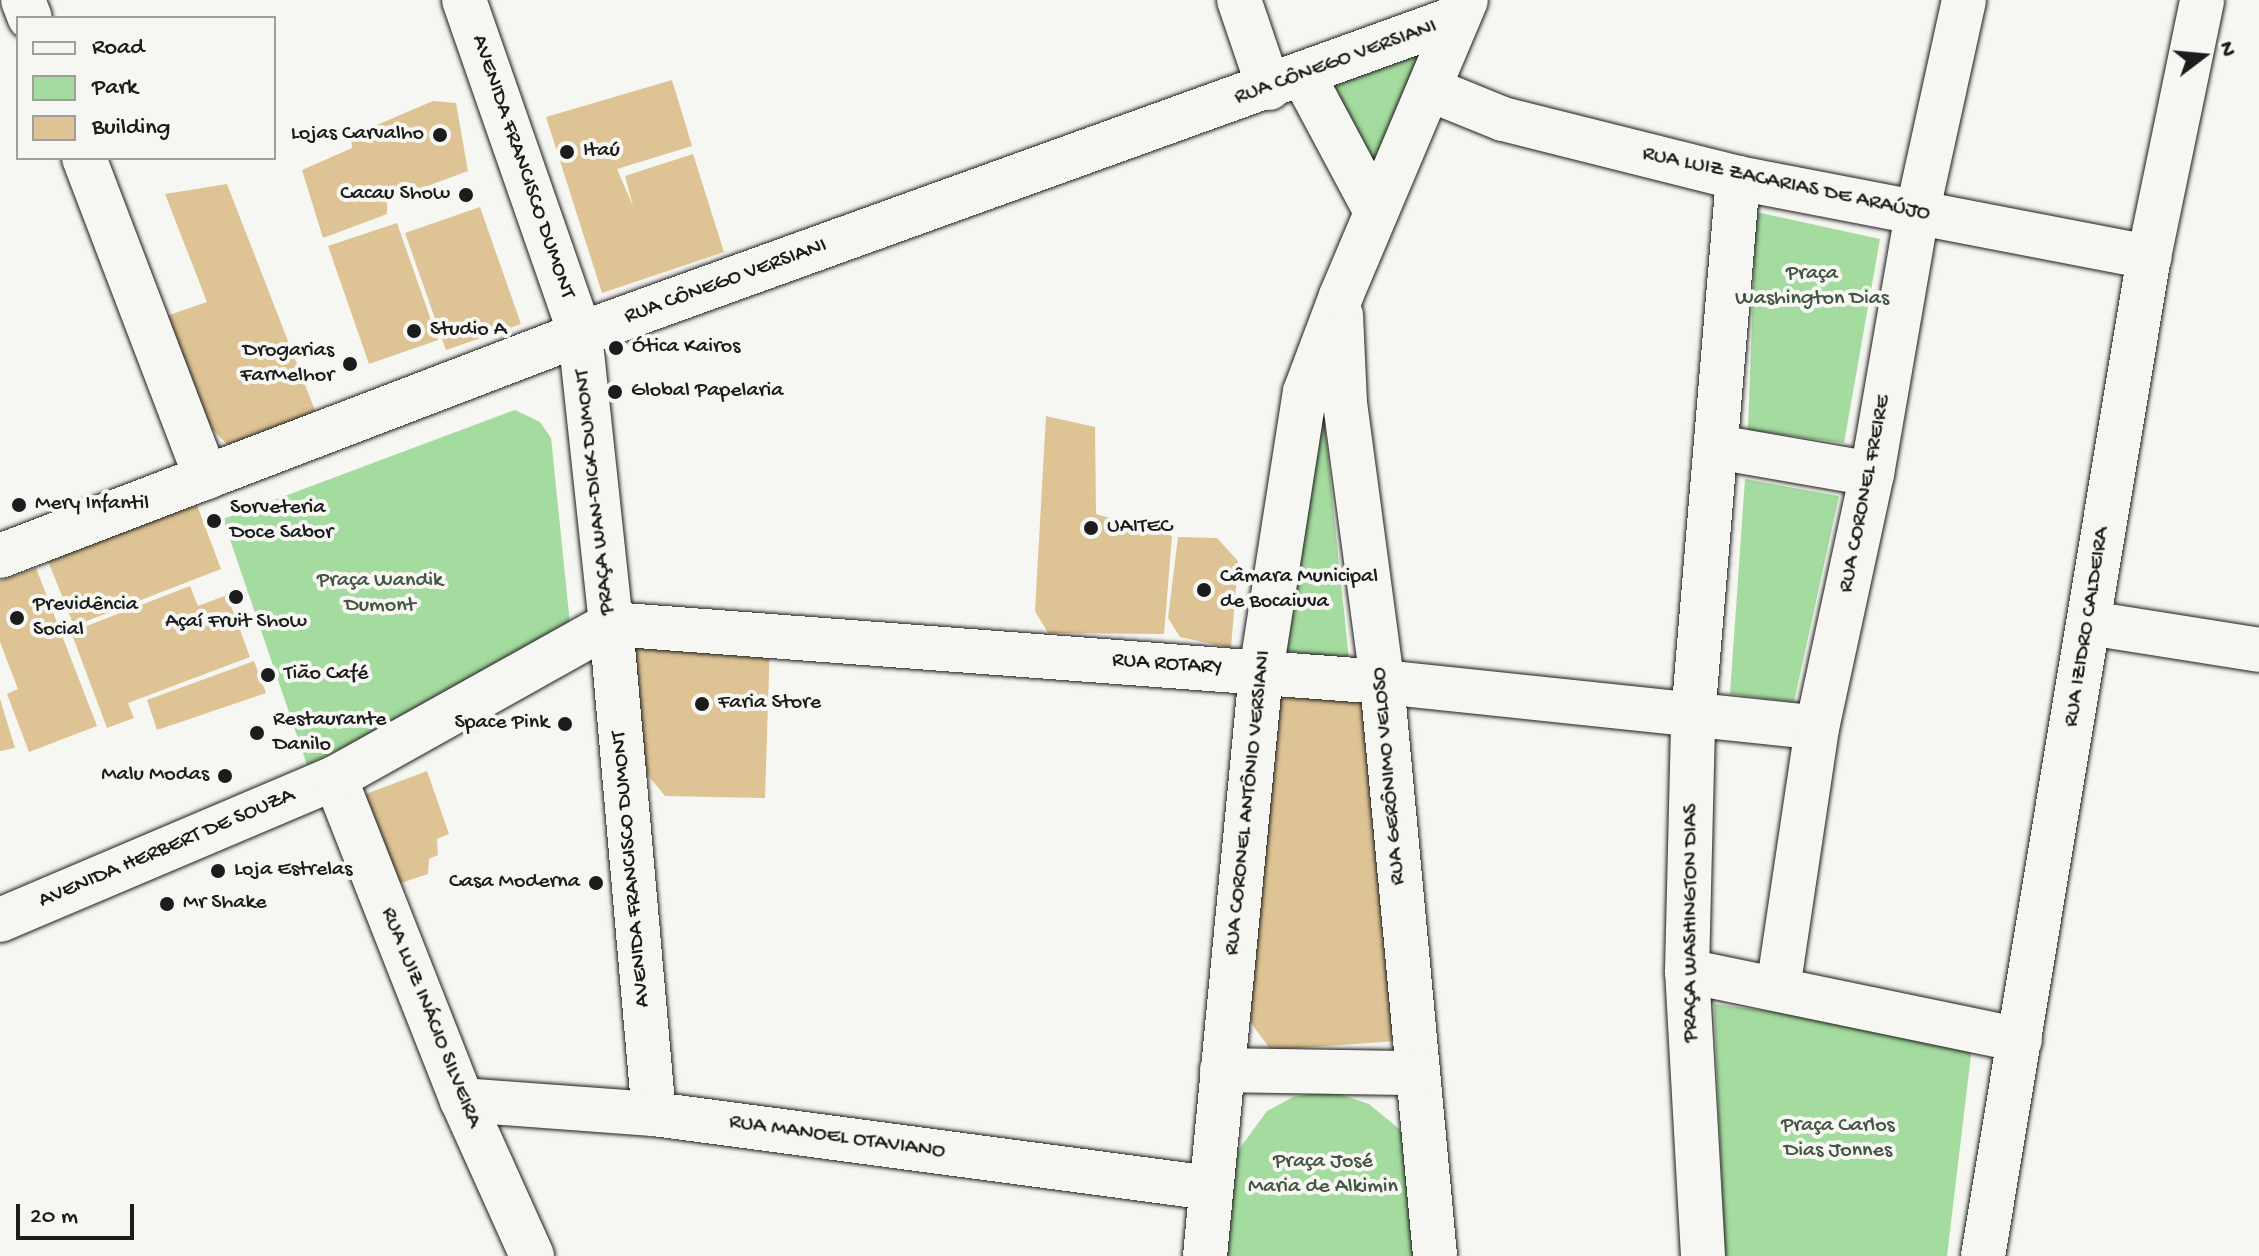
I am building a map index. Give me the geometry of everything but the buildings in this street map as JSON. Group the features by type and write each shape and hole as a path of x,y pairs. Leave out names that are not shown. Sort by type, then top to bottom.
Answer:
{"street":[{"name":"AVENIDA FRANCISCO DUMONT","path":"464,0 580,334"},
{"path":"1239,0 1286,82 1376,212"},
{"name":"RUA CORONEL FREIRE","path":"1778,989 1817,728 1872,474 1917,214 1964,0"},
{"name":"RUA IZIDRO CALDEIRA","path":"1983,1256 2149,257 2202,0"},
{"name":"RUA CÔNEGO VERSIANI","path":"0,556 580,334 1286,82 1461,9"},
{"path":"1376,212 1461,9"},
{"name":"RUA LUIZ ZACARIAS DE ARAÚJO","path":"1429,89 1503,119 1738,178 2149,257"},
{"path":"85,160 206,477"},
{"name":"PRAÇA WASHINGTON DIAS","path":"1703,1256 1687,971 1693,717 1738,178"},
{"name":"RUA GERÔNIMO VELOSO","path":"1376,212 1341,296 1325,398 1382,682 1435,1256"},
{"name":"PRAÇA WAN-DICK DUMONT","path":"335,778 611,624 580,334"},
{"name":"RUA CORONEL ANTÔNIO VERSIANI","path":"1205,1256 1261,672 1325,398"},
{"path":"1717,447 1872,474"},
{"path":"2089,623 2259,650"},
{"name":"AVENIDA FRANCISCO DUMONT","path":"611,624 654,1114"},
{"name":"RUA ROTARY","path":"611,624 1382,682 1817,728"},
{"name":"AVENIDA HERBERT DE SOUZA","path":"0,920 335,778"},
{"name":"RUA LUIZ INÁCIO SILVEIRA","path":"335,778 462,1100 532,1256"},
{"path":"1687,971 2020,1040"},
{"path":"1222,1070 1416,1073"},
{"name":"RUA MANOEL OTAVIANO","path":"462,1100 654,1114 1210,1188"}],"green space":[{"path":"1421,49 1374,173 1332,84"},
{"name":"Praça Washington Dias","path":"1756,212 1880,239 1844,443 1748,430"},
{"path":"1323,409 1349,660 1287,651"},
{"name":"Praça Wandik Dumont","path":"515,410 540,422 551,438 570,624 548,650 307,765 223,519"},
{"path":"1745,479 1839,496 1794,702 1730,694"},
{"name":"Praça Carlos Dias Jonnes","path":"1714,1004 1973,1038 1947,1256 1725,1256"},
{"name":"Praça José Maria de Alkimin","path":"1317,1093 1342,1095 1369,1104 1404,1133 1419,1256 1227,1256 1237,1152 1267,1111 1293,1097"}],"place":[{"name":"Lojas Carvalho","path":"440,135"},
{"name":"Itaú","path":"567,152"},
{"name":"Cacau Show","path":"466,195"},
{"name":"Studio A","path":"414,331"},
{"name":"Ótica Kairos","path":"616,348"},
{"name":"Drogarias FarMelhor","path":"350,364"},
{"name":"Global Papelaria","path":"615,392"},
{"name":"Mery Infantil","path":"19,505"},
{"name":"Sorveteria Doce Sabor","path":"214,521"},
{"name":"UAITEC","path":"1091,528"},
{"name":"Câmara Municipal de Bocaiuva","path":"1204,590"},
{"name":"Açaí Fruit Show","path":"236,597"},
{"name":"Previdência Social","path":"17,618"},
{"name":"Tião Café","path":"268,675"},
{"name":"Faria Store","path":"702,704"},
{"name":"Space Pink","path":"565,724"},
{"name":"Restaurante Danilo","path":"257,733"},
{"name":"Malu Modas","path":"225,776"},
{"name":"Loja Estrelas","path":"218,871"},
{"name":"Casa Moderna","path":"596,883"},
{"name":"Mr Shake","path":"167,904"}]}
